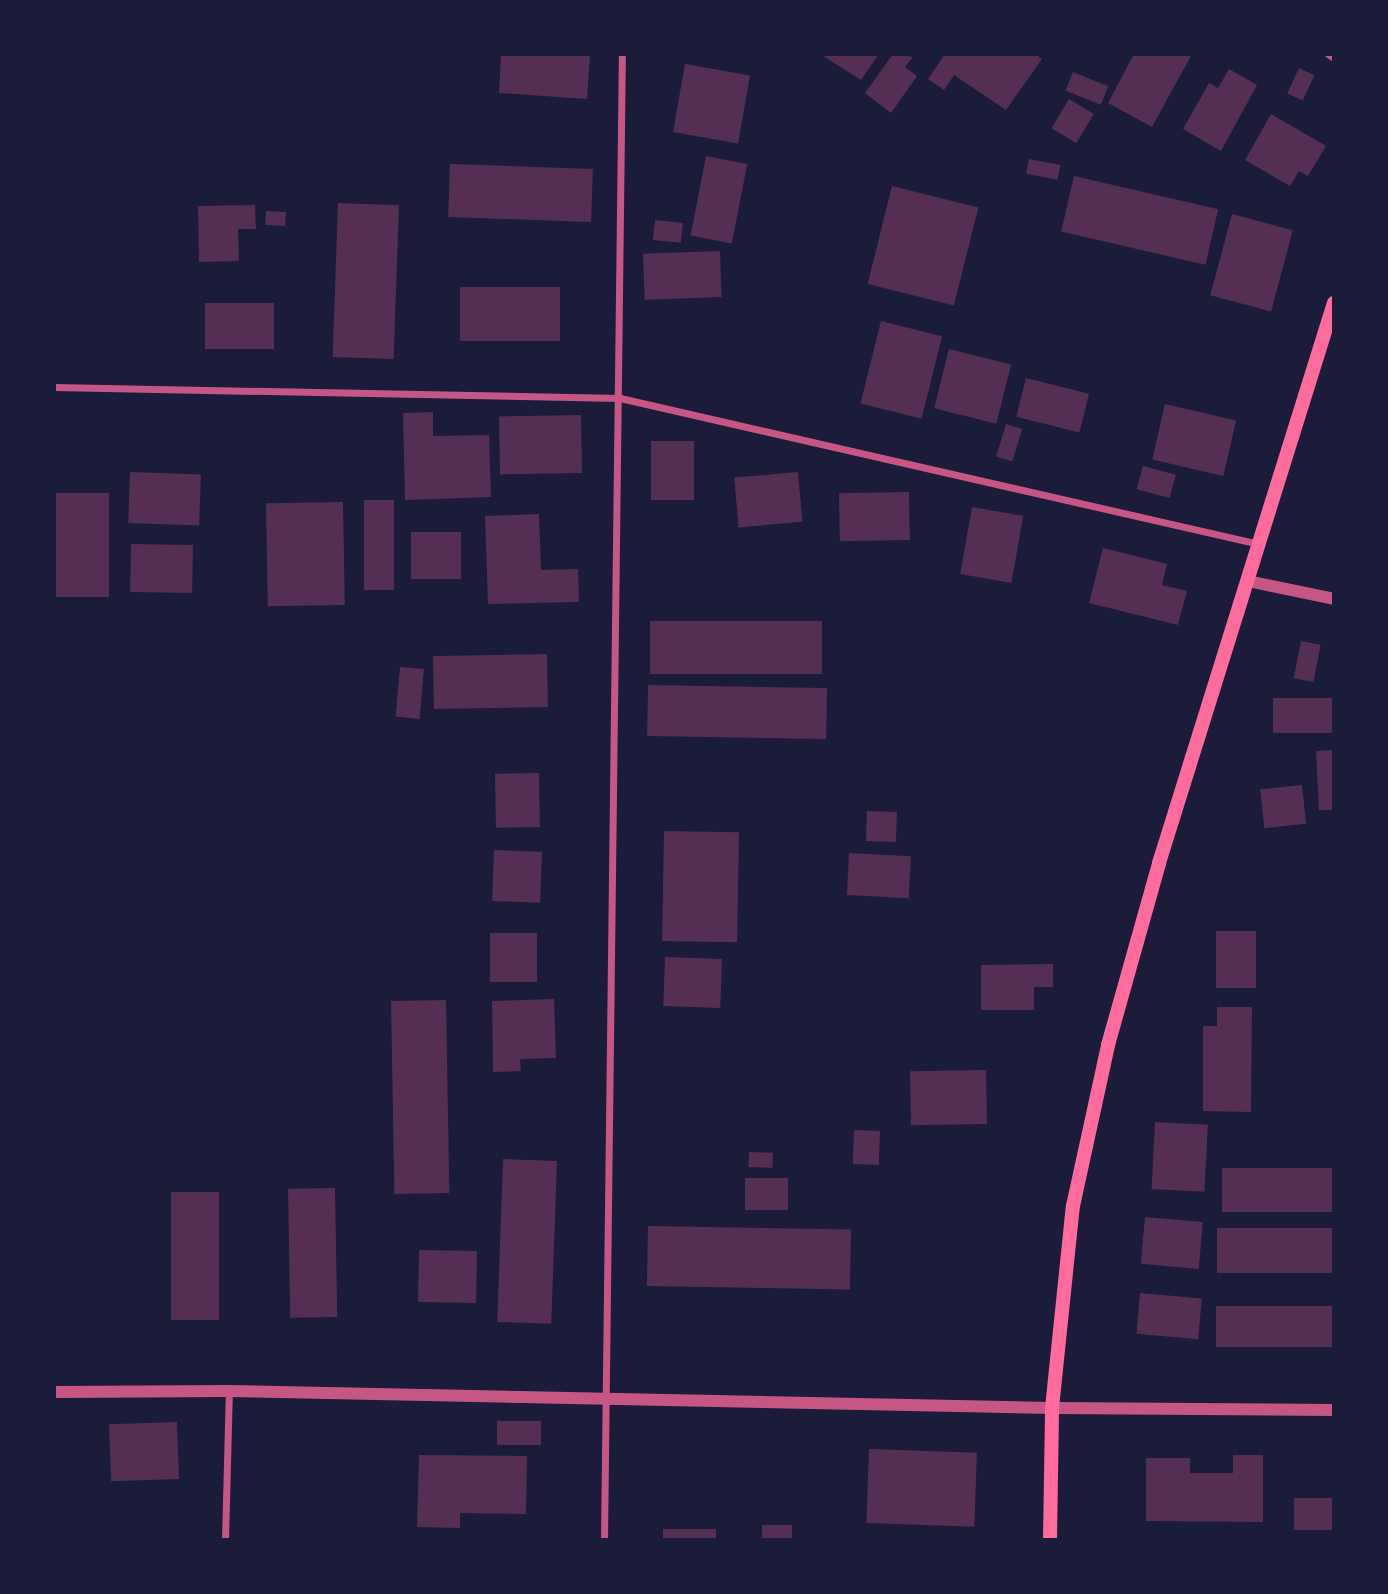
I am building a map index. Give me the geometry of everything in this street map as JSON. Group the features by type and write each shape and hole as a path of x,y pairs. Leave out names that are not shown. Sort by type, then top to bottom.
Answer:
{"main road":[{"path":"1051,1540 1052,1408 1073,1206 1108,1045 1159,863 1334,303"}],"street":[{"path":"604,1540 620,398 622,54"},
{"path":"1328,54 1334,58"},
{"path":"54,387 620,398 1259,544"},
{"path":"1248,581 1334,599"},
{"path":"225,1540 229,1391"},
{"path":"54,1392 229,1391 1052,1408 1334,1410"}],"building":[{"path":"501,54 590,54 587,99 499,93"},
{"path":"820,54 879,54 861,80"},
{"path":"893,54 913,57 905,67 917,76 891,113 865,93"},
{"path":"945,54 1035,54 1042,59 1006,110 954,75 944,90 928,79"},
{"path":"1134,54 1192,54 1152,127 1108,103"},
{"path":"685,64 750,75 738,143 673,132"},
{"path":"1299,68 1314,75 1303,101 1287,93"},
{"path":"1229,69 1257,85 1221,151 1183,129 1209,83 1218,88"},
{"path":"1073,72 1108,86 1101,105 1066,91"},
{"path":"1069,99 1094,114 1076,143 1051,128"},
{"path":"1271,114 1326,146 1308,176 1299,171 1290,186 1245,160"},
{"path":"706,156 747,164 732,244 691,236"},
{"path":"1029,159 1060,165 1058,180 1026,174"},
{"path":"450,164 593,169 591,222 448,217"},
{"path":"1074,176 1218,209 1205,265 1061,232"},
{"path":"892,186 978,208 954,306 868,284"},
{"path":"338,203 399,205 394,359 333,357"},
{"path":"255,205 256,229 238,229 239,261 199,262 198,206"},
{"path":"266,211 286,212 285,226 265,225"},
{"path":"1232,214 1293,230 1271,311 1210,295"},
{"path":"655,220 683,223 681,243 653,240"},
{"path":"720,251 722,297 645,300 643,254"},
{"path":"460,287 560,287 560,341 460,341"},
{"path":"205,303 274,303 274,349 205,349"},
{"path":"881,321 942,336 922,419 860,403"},
{"path":"949,349 1011,364 996,424 934,408"},
{"path":"1026,378 1089,394 1079,433 1016,417"},
{"path":"1165,404 1236,420 1223,476 1152,460"},
{"path":"433,412 433,436 489,435 491,497 405,500 403,413"},
{"path":"581,415 582,473 500,474 499,416"},
{"path":"1006,424 1022,429 1012,461 996,457"},
{"path":"651,441 694,441 694,500 651,500"},
{"path":"1143,466 1176,475 1170,498 1137,489"},
{"path":"130,472 201,474 199,525 128,523"},
{"path":"798,472 802,522 739,527 734,478"},
{"path":"909,492 910,540 840,541 839,493"},
{"path":"54,493 109,493 109,597 54,597"},
{"path":"364,500 394,500 394,590 364,590"},
{"path":"343,502 345,605 268,606 266,503"},
{"path":"972,507 1023,516 1011,583 960,574"},
{"path":"539,514 541,570 578,569 579,602 488,604 485,516"},
{"path":"411,532 461,532 461,579 411,579"},
{"path":"131,544 193,545 192,593 130,592"},
{"path":"1103,548 1167,564 1162,585 1187,591 1178,625 1089,603"},
{"path":"650,621 822,621 822,674 650,674"},
{"path":"1301,641 1321,645 1313,682 1294,678"},
{"path":"547,654 548,707 434,709 433,656"},
{"path":"400,667 424,669 420,719 396,717"},
{"path":"648,685 827,688 826,739 647,736"},
{"path":"1273,698 1334,698 1334,733 1273,733"},
{"path":"1334,750 1334,810 1319,810 1316,751"},
{"path":"539,773 540,827 496,828 495,774"},
{"path":"1302,785 1306,824 1264,828 1260,789"},
{"path":"867,811 897,812 896,842 866,841"},
{"path":"664,831 739,832 737,942 662,941"},
{"path":"494,850 542,852 540,903 492,901"},
{"path":"849,853 911,856 909,898 847,895"},
{"path":"1216,931 1256,931 1256,988 1216,988"},
{"path":"490,933 537,933 537,982 490,982"},
{"path":"665,957 722,959 720,1008 663,1006"},
{"path":"1053,964 1053,987 1034,987 1034,1010 981,1010 981,965"},
{"path":"554,999 556,1058 520,1059 521,1071 493,1072 492,1001"},
{"path":"446,1000 449,1193 394,1194 391,1001"},
{"path":"1217,1007 1252,1007 1251,1112 1203,1111 1203,1026 1217,1026"},
{"path":"986,1070 987,1124 911,1125 910,1071"},
{"path":"1155,1122 1208,1125 1204,1192 1151,1189"},
{"path":"854,1130 880,1131 879,1165 853,1164"},
{"path":"749,1152 773,1153 772,1168 748,1167"},
{"path":"503,1159 557,1161 551,1324 497,1322"},
{"path":"1222,1168 1334,1168 1334,1212 1222,1212"},
{"path":"745,1178 788,1178 788,1210 745,1210"},
{"path":"335,1188 337,1317 290,1318 288,1189"},
{"path":"171,1192 219,1192 219,1320 171,1320"},
{"path":"1145,1217 1203,1222 1199,1269 1141,1264"},
{"path":"648,1226 851,1230 850,1290 647,1286"},
{"path":"1217,1228 1332,1228 1332,1273 1217,1273"},
{"path":"419,1250 477,1251 476,1303 418,1302"},
{"path":"1140,1293 1202,1298 1198,1339 1136,1334"},
{"path":"1216,1306 1334,1306 1334,1347 1216,1347"},
{"path":"497,1421 541,1421 541,1445 497,1445"},
{"path":"177,1422 179,1479 111,1481 109,1424"},
{"path":"869,1449 977,1453 974,1527 866,1523"},
{"path":"419,1455 527,1456 526,1514 460,1513 460,1528 417,1527"},
{"path":"1233,1455 1263,1455 1263,1522 1146,1521 1146,1458 1190,1458 1190,1473 1233,1473"},
{"path":"1294,1498 1334,1498 1334,1530 1294,1530"},
{"path":"762,1525 792,1525 792,1540 762,1540"},
{"path":"663,1529 716,1529 716,1540 663,1540"}]}
